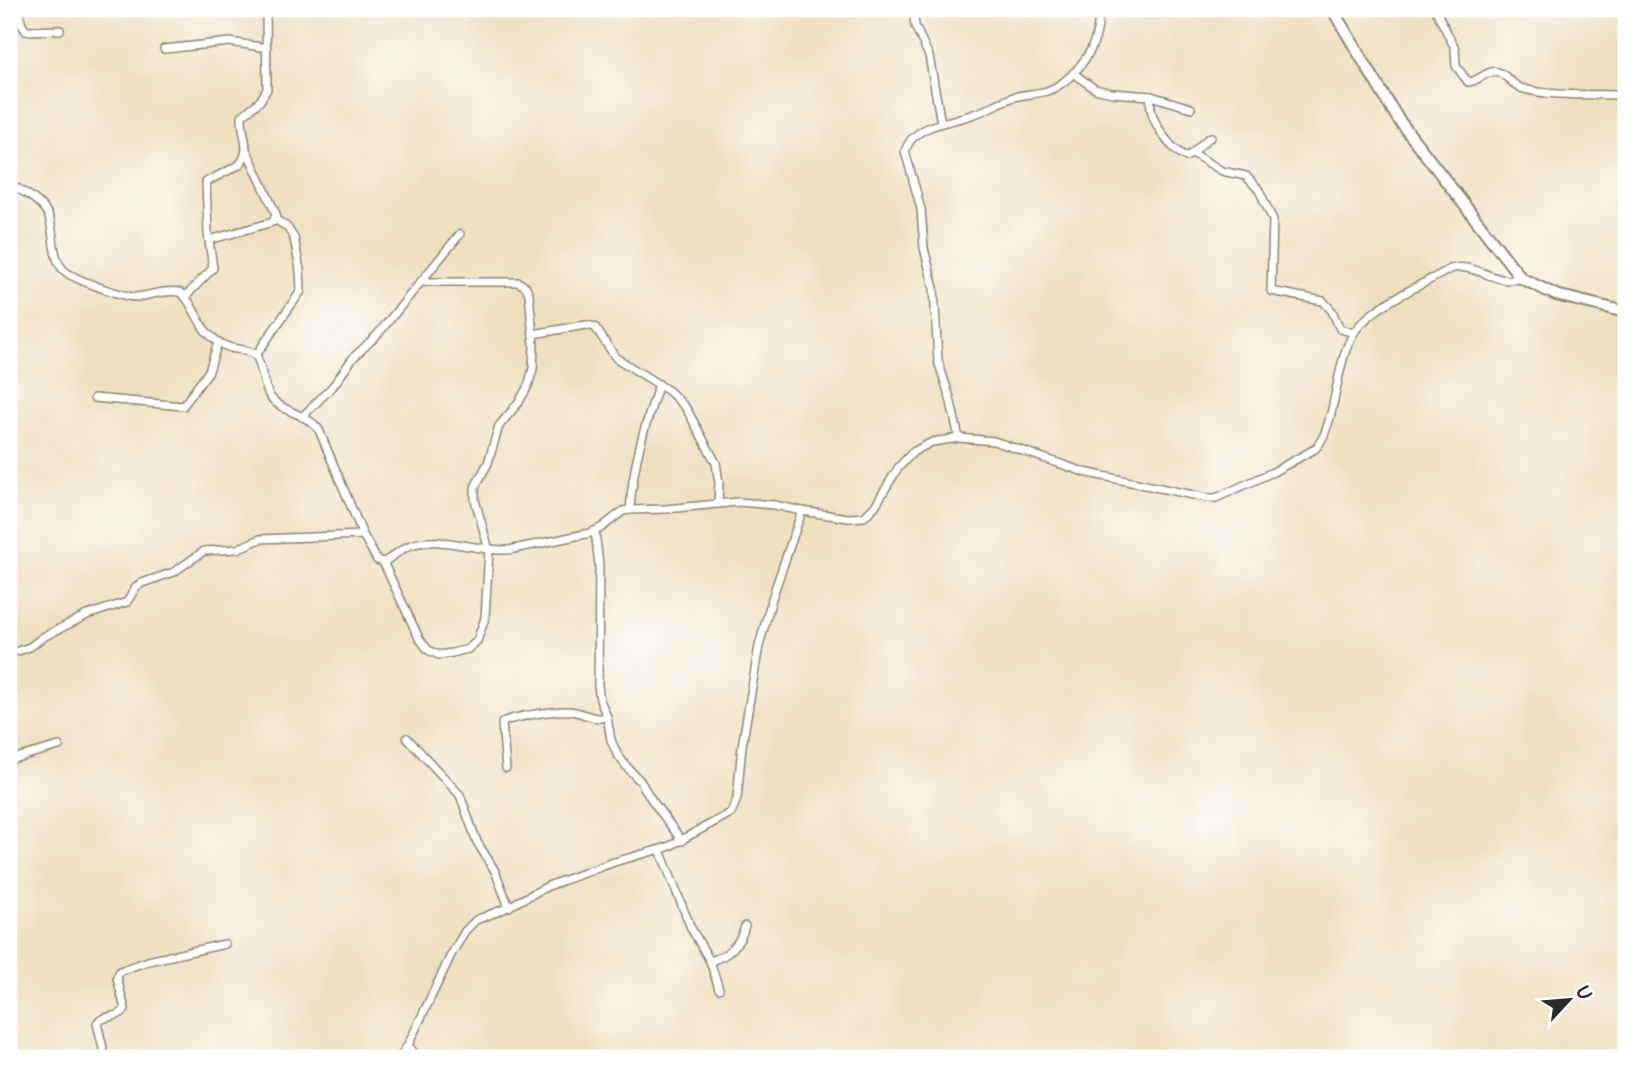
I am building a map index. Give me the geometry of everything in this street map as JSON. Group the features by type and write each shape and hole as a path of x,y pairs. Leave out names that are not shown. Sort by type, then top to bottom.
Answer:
{"main road":[{"path":"1336,10 1398,119 1521,278 1556,295 1626,312"}],"street":[{"path":"18,9 26,31 60,30"},
{"path":"209,240 273,222 275,219 276,214 246,150 242,118 260,101 267,89 266,9"},
{"path":"913,9 915,26 929,56 941,123"},
{"path":"960,438 938,361 934,288 924,248 921,209 905,151 916,135 941,123 975,114 1011,98 1048,90 1073,73 1084,62 1095,37 1098,9"},
{"path":"1435,9 1455,48 1455,66 1468,82 1499,72 1521,88 1556,93 1626,95"},
{"path":"164,49 230,42 267,48"},
{"path":"1073,73 1096,89 1151,96 1191,108"},
{"path":"1151,96 1149,105 1161,132 1179,153 1186,157 1194,154 1203,141 1211,137"},
{"path":"186,296 214,268 209,240 206,181 239,165 246,150"},
{"path":"1194,154 1222,171 1246,176 1259,190 1273,220 1271,291 1323,301 1332,311 1340,329 1354,333"},
{"path":"9,184 21,190 48,214 57,255 66,272 120,295 137,297 177,291 186,296 199,323 218,342 256,355 270,397 281,407 312,421 318,430 363,535 377,560 383,562 419,638 428,650 439,655 468,649 477,641 482,631 489,550 475,500 475,487 488,463 499,426 519,402 528,386 533,369 533,334 529,294 526,287 518,282 421,282"},
{"path":"256,355 301,291 293,238 287,227 275,219"},
{"path":"302,417 333,386 353,358 378,334 460,234"},
{"path":"383,562 407,546 429,542 461,543 489,550 509,550 596,531 619,514 630,510 666,509 718,502 774,505 848,518 864,517 876,506 898,468 913,452 932,442 960,438 976,438 1012,446 1070,468 1104,477 1197,497 1216,498 1273,472 1321,443 1338,374 1354,333 1376,312 1450,269 1466,267 1503,281 1521,278"},
{"path":"533,334 586,325 595,327 616,358 659,384 686,408 716,463 718,502"},
{"path":"93,398 183,406 209,371 218,342"},
{"path":"630,510 632,477 638,446 659,384"},
{"path":"399,1058 408,1045 444,968 470,925 558,883 682,841 731,813 736,804 741,746 759,646 773,595 802,511"},
{"path":"596,531 598,686 611,740 626,766 641,782 682,841"},
{"path":"9,654 30,648 43,637 87,615 127,602 136,587 142,583 174,572 204,551 237,550 260,539 363,535"},
{"path":"506,768 502,723 505,721 562,711 572,711 594,719 607,717"},
{"path":"407,738 460,795 477,842 495,871 509,907"},
{"path":"9,760 59,746"},
{"path":"660,850 691,928 710,961 719,989"},
{"path":"710,961 720,958 736,946 745,926"},
{"path":"103,1058 97,1023 100,1019 120,1014 125,1009 117,978 120,971 148,961 225,944"},
{"path":"408,1045 418,1058"}]}
